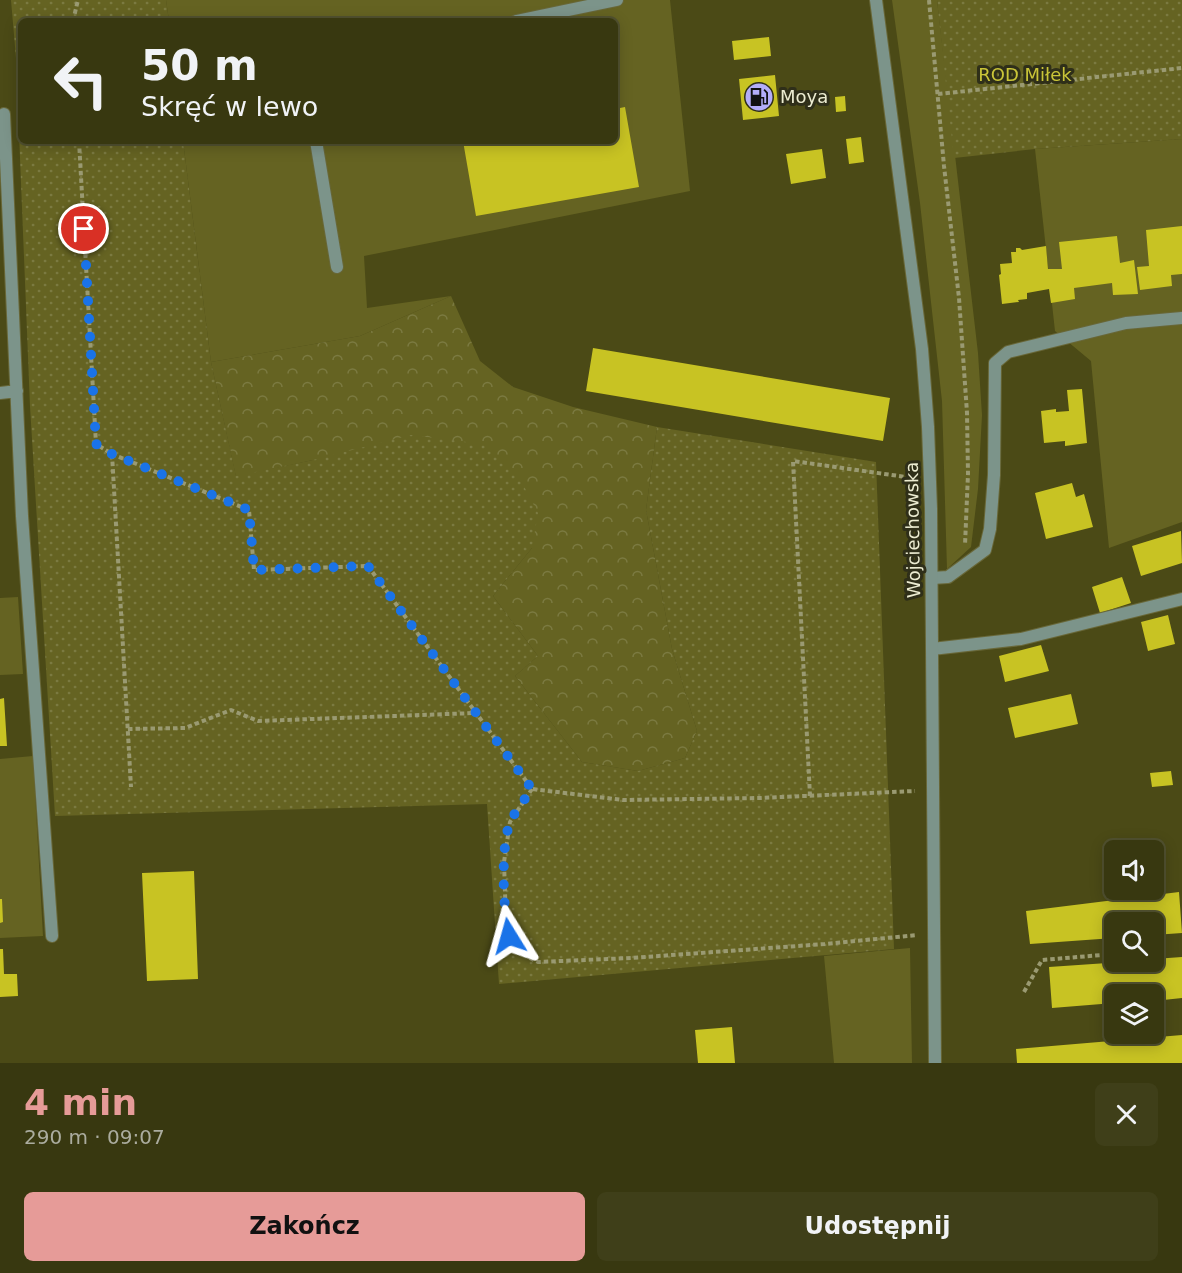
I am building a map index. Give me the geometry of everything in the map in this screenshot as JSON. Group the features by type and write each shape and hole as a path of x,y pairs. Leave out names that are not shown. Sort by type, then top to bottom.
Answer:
{"street":[{"path":"530,18 617,0"},
{"name":"Wojciechowska","path":"876,0 922,349 930,466 935,1063"},
{"path":"4,114 22,516 52,936"},
{"path":"316,144 337,267"},
{"path":"932,578 948,578 985,550 990,529 994,475 995,363 1008,352 1115,326 1182,318"},
{"path":"0,393 17,392"},
{"path":"932,649 1021,639 1182,599"}],"path":[{"path":"74,18 78,0"},
{"path":"929,0 959,298 967,413 968,474 964,550"},
{"path":"938,94 1182,68"},
{"path":"79,144 96,444 112,454 249,510 254,570 368,566 532,789 623,800 915,791"},
{"path":"112,454 131,787"},
{"path":"810,796 793,461 913,478"},
{"path":"128,729 185,728 231,710 258,721 476,713"},
{"path":"532,789 510,822 504,862 505,902 506,922 513,950 538,962 631,958 825,944 918,934"},
{"path":"1024,992 1042,960 1104,955"}],"green space":[{"path":"11,0 166,0 169,18 18,18 18,108"},
{"path":"166,0 670,0 690,191 364,256 367,308 451,296 360,336 211,362 183,144 618,144 618,18 169,18"},
{"path":"892,0 937,0 978,353 982,415 978,489 971,547 947,569 942,401 920,203"},
{"name":"ROD Miłek","path":"937,0 1182,0 1182,139 1035,149 954,158"},
{"path":"1182,139 1182,522 1109,548 1091,361 1055,331 1035,149"},
{"path":"19,144 183,144 211,362 236,476 313,460 411,435 482,444 518,475 538,513 532,548 493,596 538,656 515,676 582,762 638,771 685,758 697,731 672,649 646,510 657,427 876,462 894,949 499,984 487,804 55,816 30,406"},
{"path":"451,296 480,361 513,387 573,407 657,427 646,510 672,649 697,731 685,758 638,771 582,762 515,676 538,656 493,596 532,548 313,460 236,477 211,362 360,336"},
{"path":"18,597 23,674 0,675 0,598"},
{"path":"33,756 43,936 0,938 0,759"},
{"path":"910,948 912,1063 834,1063 824,956"}],"building":[{"path":"769,37 771,56 734,60 732,41"},
{"name":"Moya","path":"775,75 779,116 743,120 739,79"},
{"path":"845,96 846,111 836,112 835,97"},
{"path":"625,107 639,187 476,216 464,144 618,144 618,108"},
{"path":"861,137 864,162 849,164 846,139"},
{"path":"822,149 826,178 791,184 786,154"},
{"path":"1182,226 1182,274 1171,275 1172,286 1140,290 1137,267 1149,266 1146,230"},
{"path":"1117,236 1120,263 1134,260 1138,294 1113,295 1112,283 1074,288 1075,299 1051,303 1049,289 1027,293 1027,299 1018,300 1019,302 1002,304 1000,264 1012,263 1011,252 1016,252 1016,248 1022,250 1046,246 1048,269 1062,269 1059,242"},
{"path":"593,348 890,398 883,441 586,391"},
{"path":"1082,389 1087,443 1065,446 1065,441 1044,443 1041,411 1056,409 1056,412 1069,411 1067,390"},
{"path":"1072,483 1076,497 1084,494 1093,527 1046,539 1035,493"},
{"path":"1181,531 1182,563 1141,576 1132,546"},
{"path":"1122,577 1131,603 1100,613 1092,587"},
{"path":"1168,615 1175,644 1148,651 1141,622"},
{"path":"1041,645 1049,671 1005,682 999,656"},
{"path":"1071,694 1078,724 1015,738 1008,708"},
{"path":"4,698 7,746 0,746 0,699"},
{"path":"1171,771 1173,785 1152,787 1150,773"},
{"path":"194,871 198,979 147,981 142,873"},
{"path":"1179,892 1182,933 1164,934 1164,912 1104,912 1104,939 1030,944 1026,911 1115,900 1164,900 1164,894"},
{"path":"0,899 2,899 3,922 0,923"},
{"path":"0,949 3,949 4,974 17,974 18,996 0,997"},
{"path":"1182,957 1182,998 1164,1000 1164,984 1104,984 1104,1004 1052,1008 1049,967 1104,963 1104,972 1164,972 1164,958"},
{"path":"732,1027 735,1063 698,1063 695,1030"},
{"path":"1182,1035 1182,1063 1017,1063 1016,1049 1104,1042 1104,1044 1164,1044 1164,1037"}],"place":[{"name":"Moya","path":"759,97"}],"route":[{"path":"84,229 96,444 112,454 249,510 254,570 368,566 532,789 510,822 504,862 506,922 509,936"}]}
